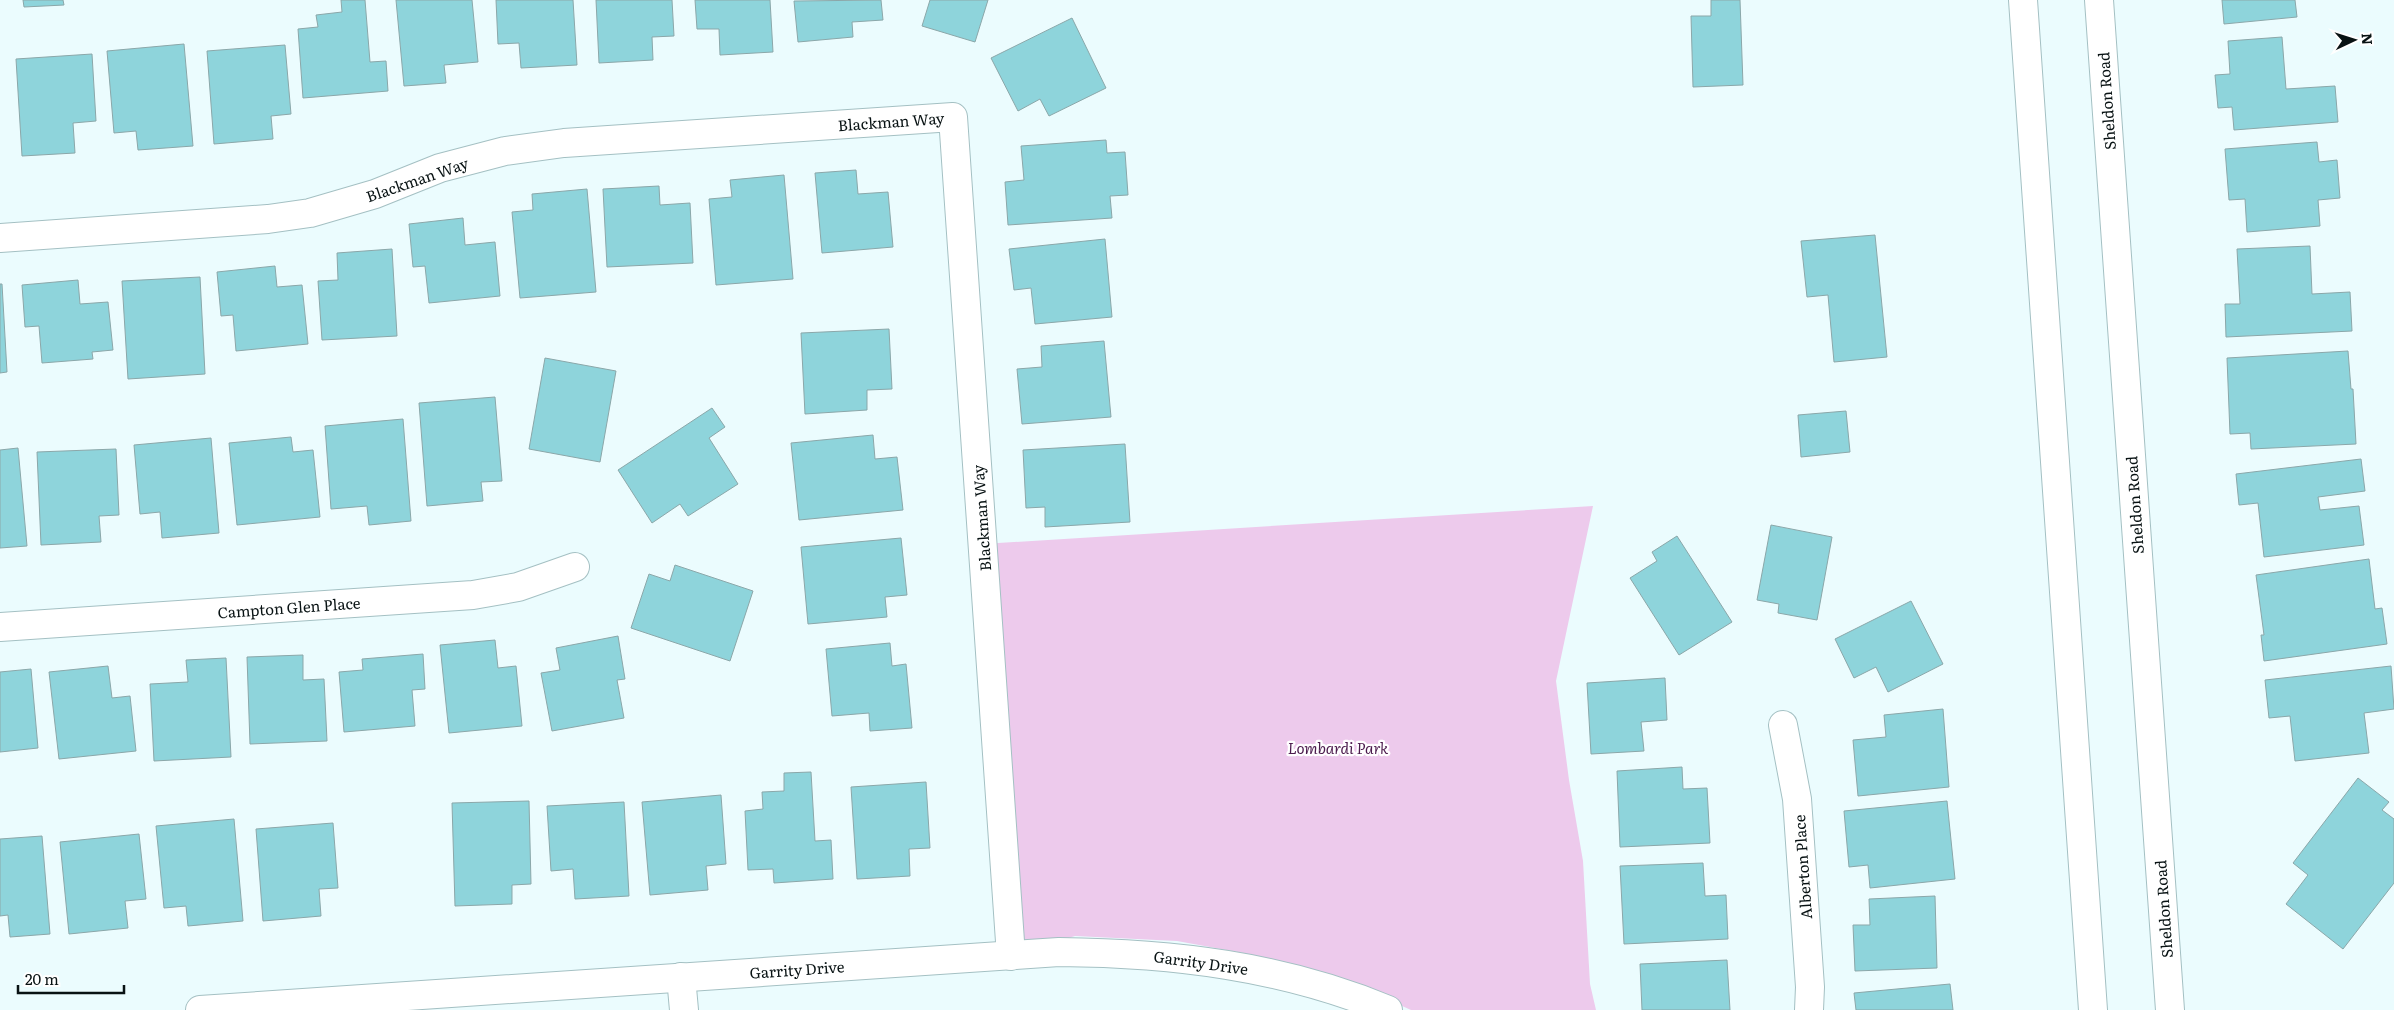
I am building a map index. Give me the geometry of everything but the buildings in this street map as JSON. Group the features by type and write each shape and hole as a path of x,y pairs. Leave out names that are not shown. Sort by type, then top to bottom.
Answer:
{"street":[{"path":"2023,0 2093,1010"},
{"name":"Sheldon Road","path":"2099,0 2170,1010"},
{"name":"Blackman Way","path":"0,238 268,219 310,213 375,194 440,168 505,151 554,144 953,117 1010,956"},
{"name":"Campton Glen Place","path":"0,627 472,595 518,587 575,567"},
{"name":"Alberton Place","path":"1783,725 1797,799 1810,987 1809,1010"},
{"name":"Garrity Drive","path":"200,1010 1059,952 1130,953 1213,961 1296,979 1388,1010"},
{"path":"681,977 684,1010"}],"green space":[{"name":"Lombardi Park","path":"1593,506 1556,681 1569,780 1583,861 1590,984 1596,1010 1411,1010 1347,981 1243,953 1177,941 1075,936 1011,956 982,544"}]}
